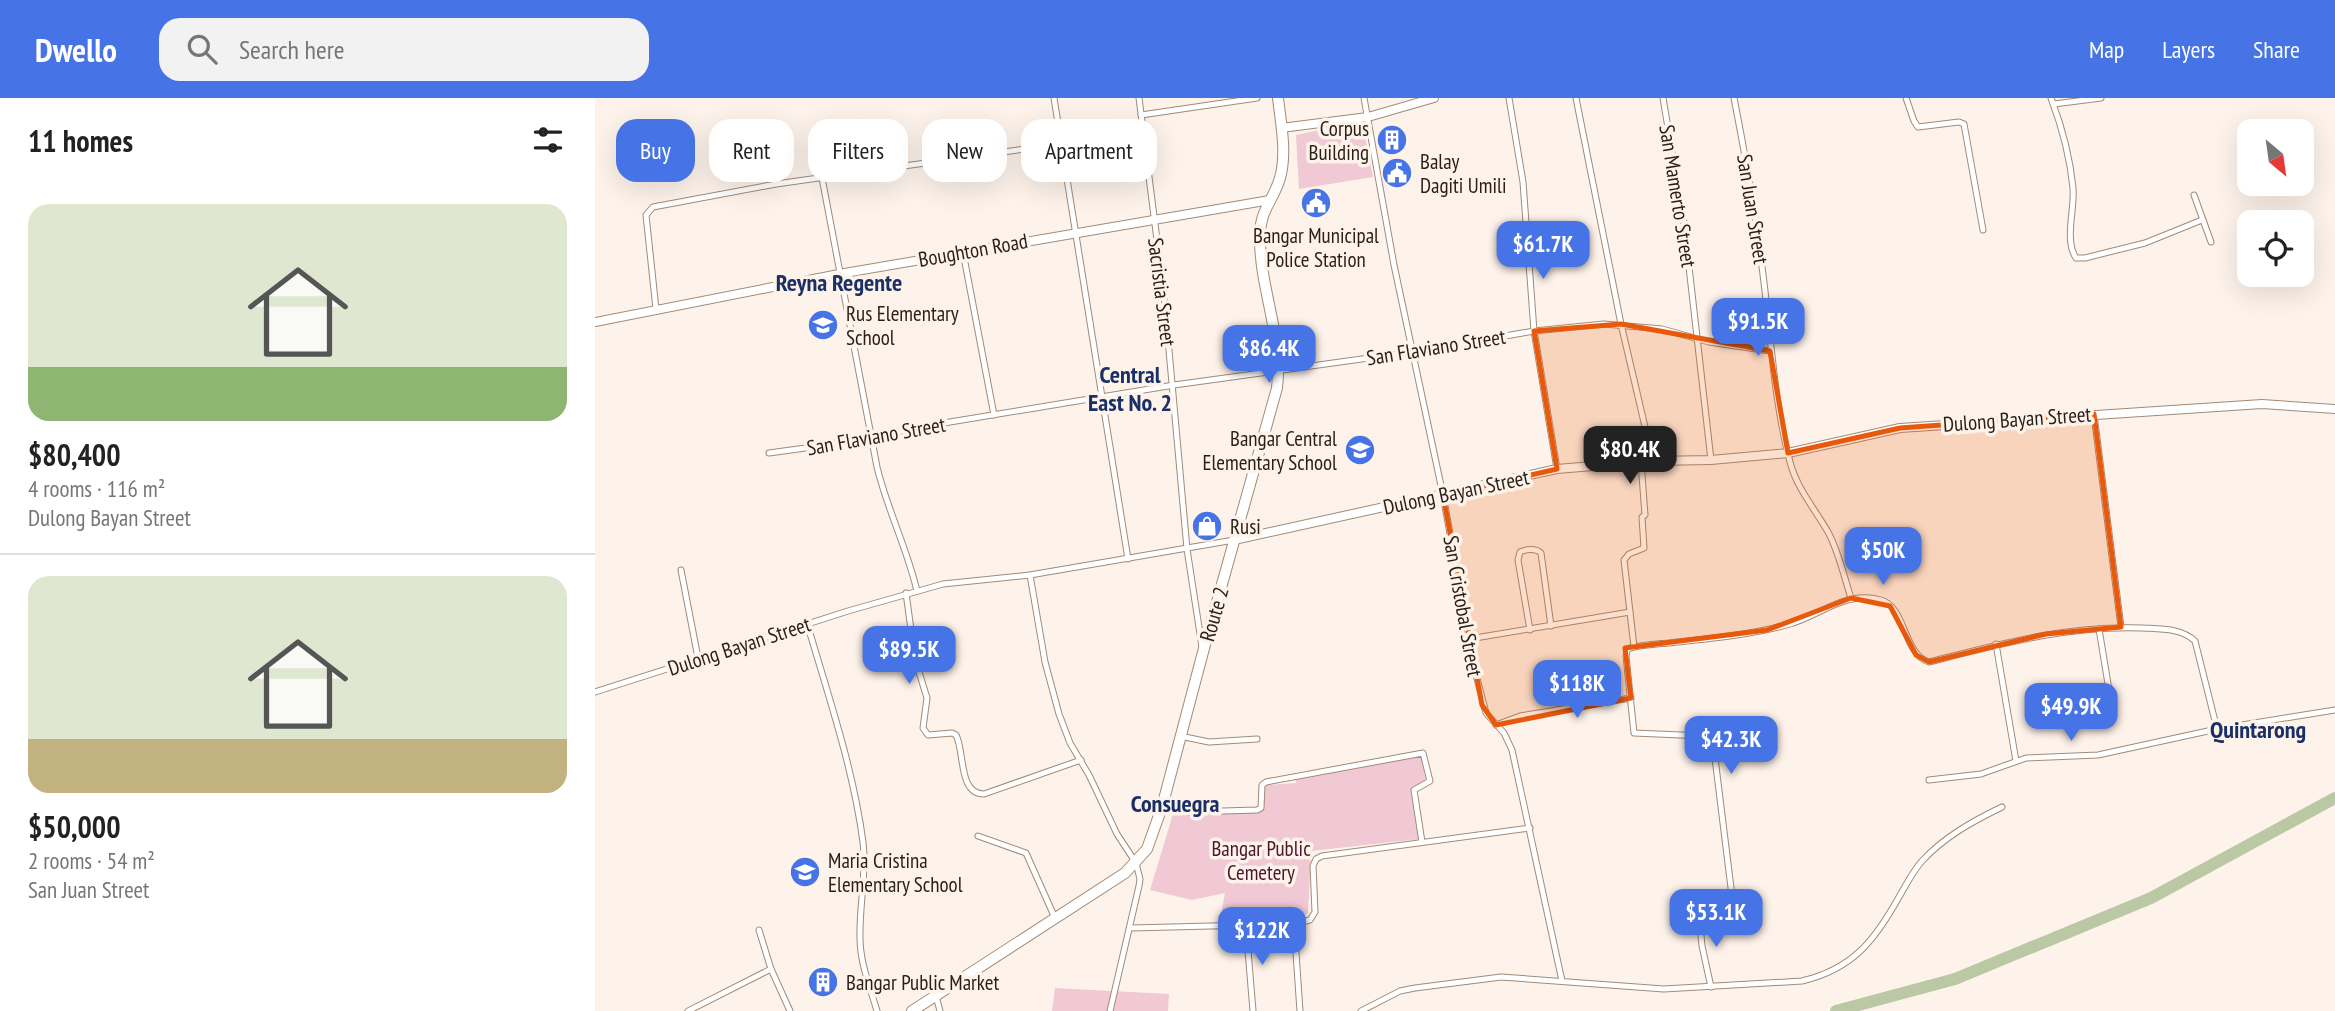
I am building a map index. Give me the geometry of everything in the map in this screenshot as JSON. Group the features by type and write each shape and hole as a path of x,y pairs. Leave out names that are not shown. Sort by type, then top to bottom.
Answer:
{"highway":[{"name":"Route 2","path":"912,1011 1125,873 1147,849 1162,807 1271,414 1279,371 1276,336 1259,237 1262,216 1282,170 1277,98"}],"street":[{"path":"1054,98 1057,119"},
{"name":"Sacristia Street","path":"1139,98 1141,119"},
{"path":"1141,115 1227,100 1257,98"},
{"name":"San Cristobal Street","path":"1364,98 1482,705 1489,718 1504,733 1512,750 1562,981"},
{"path":"1281,128 1368,117 1434,98"},
{"path":"1509,98 1523,182 1534,331 1557,470"},
{"path":"1576,98 1653,461"},
{"name":"San Mamerto Street","path":"1663,98 1684,223 1711,460"},
{"name":"San Juan Street","path":"1734,98 1757,228 1770,351 1792,471 1830,535 1850,598"},
{"path":"1906,98 1918,127 1959,122 1964,125 1983,230"},
{"path":"2101,98 2052,101 2068,156 2073,191 2071,246 2076,258 2145,243 2202,220"},
{"path":"908,166 1021,150"},
{"path":"656,309 646,215 651,208 808,180"},
{"path":"823,182 881,484 904,543 917,591"},
{"path":"1068,182 1100,398 1128,559"},
{"name":"Sacristia Street","path":"1149,182 1174,385 1187,549 1203,652"},
{"path":"2194,195 2211,242"},
{"name":"Boughton Road","path":"595,322 839,274 1270,200"},
{"path":"963,252 993,415"},
{"name":"San Flaviano Street","path":"769,453 1174,385 1412,352 1534,331 1622,324 1662,329 1698,340 1770,351"},
{"name":"Dulong Bayan Street","path":"595,692 698,657 943,584 1030,575 1187,549 1557,470 1788,453 1900,428 2262,404 2335,409"},
{"path":"2094,414 2121,627"},
{"path":"1634,647 1624,560 1629,554 1644,548 1642,517 1645,515 1641,462"},
{"path":"1530,629 1518,560 1520,552 1525,550 1537,550 1541,553 1551,626"},
{"path":"681,570 698,657"},
{"path":"1030,575 1045,662 1057,708 1068,738 1117,834 1136,863 1140,879 1110,1011"},
{"path":"906,593 915,659 927,698 923,728 928,735 956,735 966,779 971,789 978,794 984,794 1081,760"},
{"path":"1733,904 1713,742 1704,736 1635,734 1626,652 1634,647 1767,630 1812,617 1850,598 1881,600 1890,606 1916,655 1929,662 2046,634 2121,627 2166,629 2186,635 2195,641 2217,729"},
{"path":"1469,639 1630,612"},
{"path":"807,624 835,714 861,828 864,850 861,953 877,1011"},
{"path":"2099,628 2109,696"},
{"path":"1996,644 2016,761"},
{"path":"1496,725 1520,716 1631,698"},
{"path":"1929,780 1981,774 2016,761 2038,757 2098,755 2217,729 2335,710"},
{"path":"1180,736 1209,742 1257,739"},
{"path":"1162,807 1189,812 1257,810 1261,808 1262,784 1266,782 1423,752 1430,781 1414,790 1422,842"},
{"path":"1361,1011 1400,991 1434,984 1501,977 1664,989 1802,981 1835,969 1854,958 1880,931 1920,862 1961,830 2002,807"},
{"path":"1130,928 1293,924 1310,920 1314,915 1313,866 1319,858 1329,854 1530,828"},
{"path":"978,836 1026,853 1055,918"},
{"path":"1699,915 1702,946 1711,987"},
{"path":"1293,924 1300,1011"},
{"path":"1246,926 1253,1011"},
{"path":"759,930 771,969 790,1011"},
{"path":"688,1011 771,969"},
{"path":"936,996 940,1011"}],"highlighted area":[{"path":"1621,324 1770,351 1788,453 1900,428 2094,414 2121,627 2046,634 1929,662 1916,655 1890,606 1851,598 1767,630 1625,648 1631,698 1496,725 1482,705 1443,495 1557,469 1534,331"}],"green space":[{"path":"1362,121 1373,177 1299,189 1296,135"},
{"name":"Bangar Public Cemetery","path":"1421,755 1426,782 1411,790 1420,839 1311,851 1308,914 1220,921 1225,893 1192,900 1150,890 1173,814 1262,811 1264,785 1296,783 1295,778"},
{"path":"1055,988 1169,994 1168,1011 1052,1011"}],"waterway":[{"path":"1836,1011 1955,979 2151,898 2335,798"}],"place":[{"name":"Corpus Building","path":"1392,140"},
{"name":"Balay Dagiti Umili","path":"1397,173"},
{"name":"Bangar Municipal Police Station","path":"1316,203"},
{"name":"Rus Elementary School","path":"823,325"},
{"name":"Bangar Central Elementary School","path":"1360,450"},
{"name":"Rusi","path":"1207,526"},
{"name":"Maria Cristina Elementary School","path":"805,872"},
{"name":"Bangar Public Market","path":"823,982"}],"district":[{"name":"Reyna Regente","path":"839,282"},
{"name":"Central East No. 2","path":"1130,388"},
{"name":"Quintarong","path":"2258,729"},
{"name":"Consuegra","path":"1175,803"}]}
